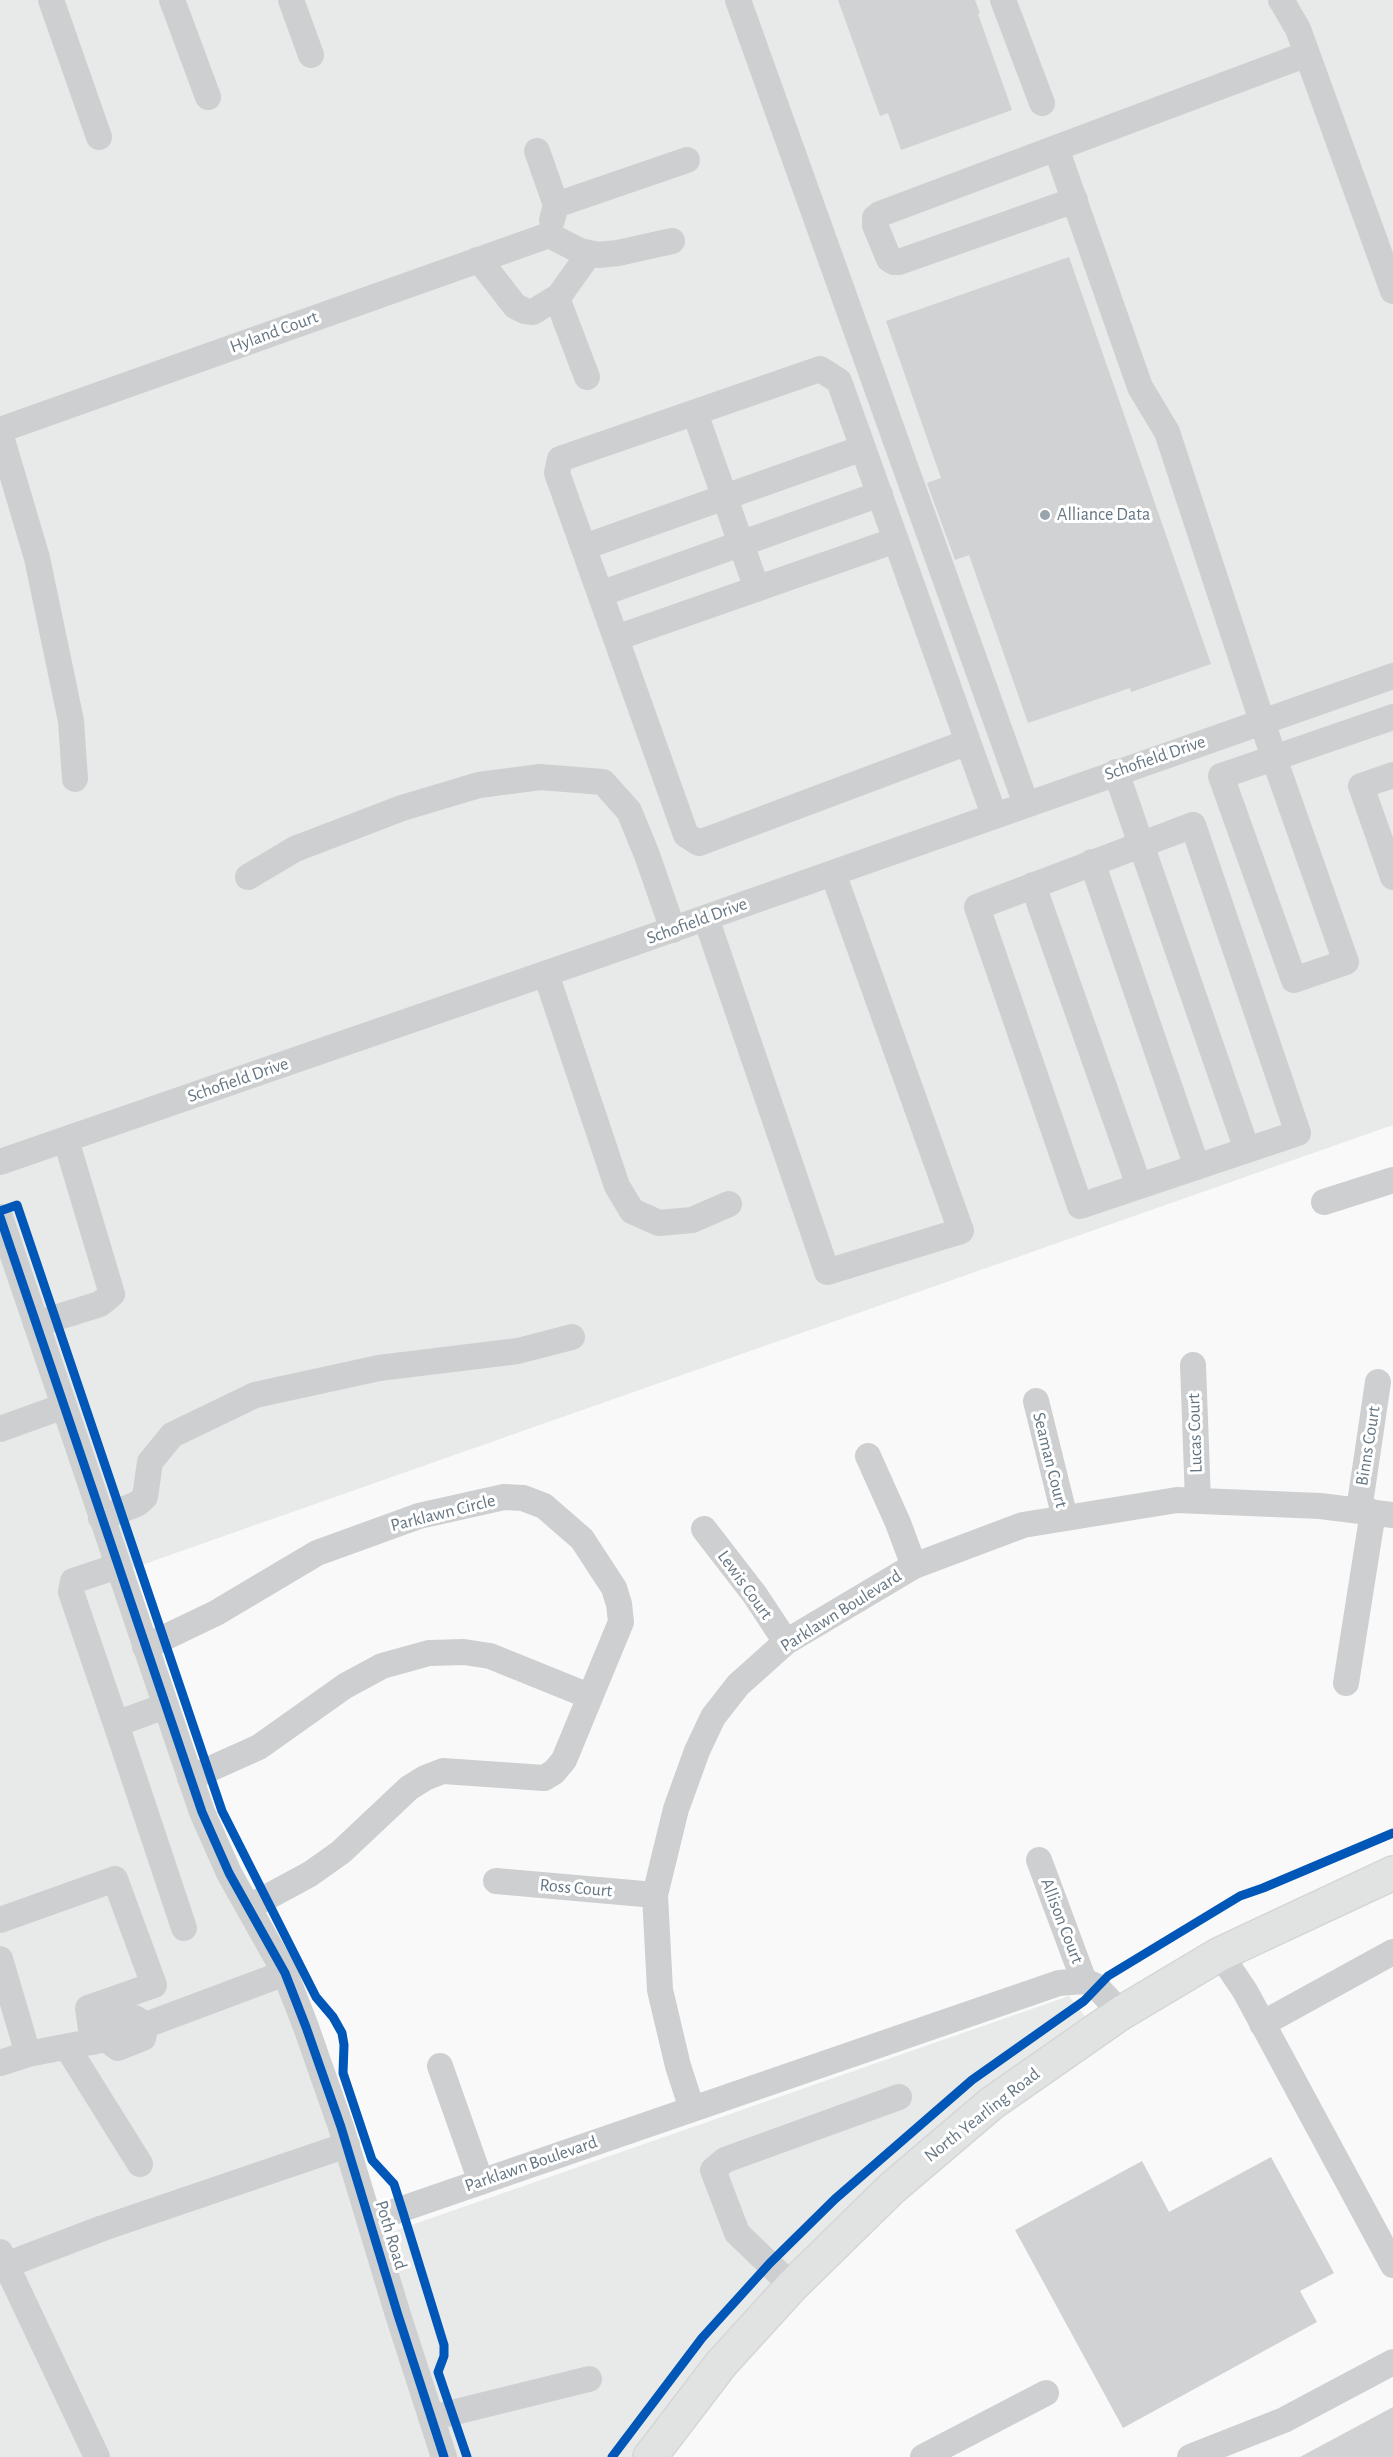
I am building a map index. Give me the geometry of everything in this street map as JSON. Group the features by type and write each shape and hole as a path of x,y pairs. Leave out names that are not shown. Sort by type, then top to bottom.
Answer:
{"main road":[{"name":"North Yearling Road","path":"655,2455 721,2364 792,2286 848,2229 992,2103 1121,2013 1220,1954 1393,1873"}],"street":[{"path":"51,0 99,137"},
{"path":"172,0 208,97"},
{"path":"291,0 311,56"},
{"path":"738,0 1026,804"},
{"path":"1003,0 1042,103"},
{"path":"1281,0 1298,29 1393,291"},
{"path":"1075,200 899,262 889,259 874,225 875,218 880,214 1307,54"},
{"path":"1056,148 1140,387 1167,432 1274,758 1346,963 1294,980 1221,776 1274,758 1393,717"},
{"path":"537,151 556,205 549,235 590,254 618,253 672,241"},
{"path":"556,205 687,160"},
{"name":"Hyland Court","path":"0,431 549,235"},
{"path":"477,260 515,306 532,312 543,308 567,288 590,254"},
{"path":"557,298 587,377"},
{"path":"968,742 699,843 686,836 557,473 560,459 820,369 839,381 880,494 994,815"},
{"path":"694,412 757,589"},
{"path":"0,431 37,558 71,721 75,779"},
{"path":"584,547 863,448"},
{"path":"600,594 880,494"},
{"path":"616,638 896,540"},
{"name":"Schofield Drive","path":"0,1162 672,930 1393,675"},
{"path":"1116,772 1247,1150"},
{"path":"1393,775 1361,786 1387,842 1393,877"},
{"path":"248,877 295,849 402,808 479,785 540,777 603,782 629,811 647,855 672,930"},
{"path":"1193,825 1298,1133 1080,1206 977,907 1092,862 1193,825"},
{"path":"1092,862 1197,1167"},
{"path":"706,918 827,1272 961,1231 833,873"},
{"path":"1033,885 1139,1186"},
{"path":"546,974 617,1186 632,1211 660,1222 670,1222 692,1220 729,1204"},
{"path":"36,1324 100,1304 112,1294 66,1140"},
{"path":"1324,1202 1393,1179"},
{"name":"Poth Road","path":"0,1217 190,1778 216,1846 285,1973 306,2027 347,2145 444,2457"},
{"path":"102,1518 137,1504 145,1497 150,1462 171,1435 255,1395 379,1368 518,1351 572,1337"},
{"name":"Lucas Court","path":"1193,1365 1198,1501"},
{"name":"Binns Court","path":"1346,1683 1375,1513 1378,1382"},
{"name":"Seaman Court","path":"1036,1401 1065,1518"},
{"path":"0,1429 64,1406"},
{"path":"868,1456 898,1523 914,1566"},
{"name":"Parklawn Circle","path":"145,1647 216,1613 317,1552 419,1516 504,1497 524,1498 544,1506 582,1539 614,1588 621,1622 564,1760 554,1772 544,1778 443,1771 425,1778 409,1788 341,1852 310,1874 249,1906"},
{"name":"Parklawn Boulevard","path":"692,2109 678,2066 660,1990 655,1895 676,1809 713,1717 738,1685 786,1642 914,1566 1023,1525 1177,1500 1320,1506 1375,1513"},
{"name":"Lewis Court","path":"704,1529 755,1595 786,1642"},
{"path":"118,1566 73,1581 71,1592 184,1928"},
{"path":"190,1778 259,1747 345,1686 382,1666 429,1653 464,1652 490,1656 589,1696"},
{"path":"116,1724 165,1706"},
{"name":"Allison Court","path":"1039,1860 1084,1981"},
{"path":"0,1920 115,1879 154,1985 88,2008 99,2041"},
{"name":"Ross Court","path":"496,1881 655,1895"},
{"path":"1262,2024 1393,1952"},
{"path":"1220,1954 1245,1991 1393,2265"},
{"path":"0,1959 28,2054"},
{"path":"0,2063 28,2054 99,2041 111,2026 135,2018 146,2025 285,1973"},
{"path":"1084,1981 1096,1986 1121,2013"},
{"name":"Parklawn Boulevard","path":"370,2220 1059,1983 1084,1981"},
{"path":"67,2047 140,2164"},
{"path":"440,2066 481,2182"},
{"path":"792,2286 737,2233 713,2170 725,2160 899,2097"},
{"path":"97,2457 3,2258 103,2228 347,2145"},
{"path":"1190,2457 1284,2420 1393,2362"},
{"path":"431,2418 589,2379"},
{"path":"922,2457 1046,2393"}],"shaded area":[{"path":"0,0 1393,0 1393,1125 116,1574 272,1955 377,2237 1069,1996 1095,2029 971,2123 648,2457 0,2457"}],"building":[{"path":"838,0 975,0 1012,110 901,150 888,113 880,116"},
{"name":"Alliance Data","path":"1069,257 1211,664 1131,692 1130,688 1028,723 969,555 955,560 927,483 941,478 886,321"},
{"path":"1271,2157 1334,2273 1300,2291 1317,2322 1123,2428 1015,2230 1142,2161 1169,2212"},
{"path":"1393,2407 1393,2457 1300,2457"}],"cycle path":[{"path":"0,1211 17,1205 222,1811 316,1997 333,2017 342,2033 343,2073 372,2160 394,2184 444,2345 444,2356 438,2372 467,2457"},
{"path":"0,1217 202,1812 229,1873 285,1973 306,2027 341,2127 444,2457"},
{"path":"612,2457 702,2338 770,2263 835,2199 972,2080 1084,2001 1108,1976 1240,1896 1393,1833"}],"place":[{"name":"Alliance Data","path":"1045,515"}]}
